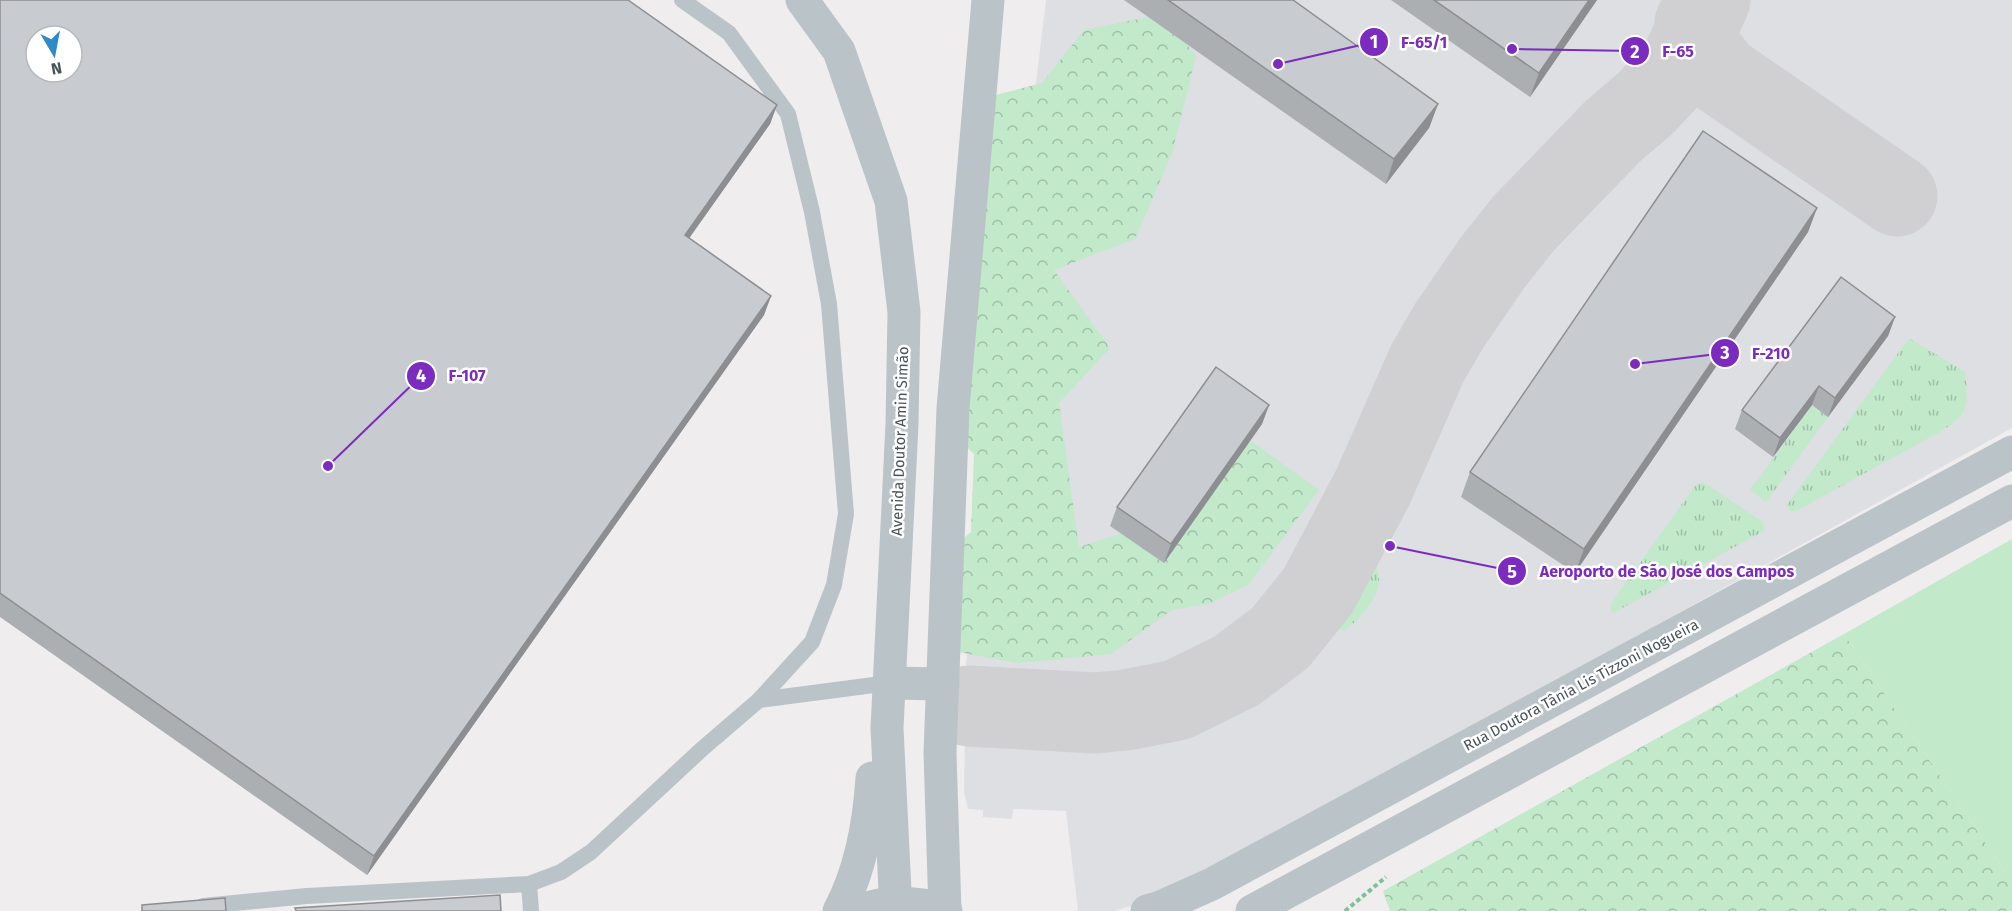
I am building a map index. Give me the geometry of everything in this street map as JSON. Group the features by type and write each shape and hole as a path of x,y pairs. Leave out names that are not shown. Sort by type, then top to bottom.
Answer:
{"street":[{"name":"Avenida Doutor Amin Simão","path":"802,0 839,51 891,201 904,312 902,424 887,728 896,907"},
{"path":"859,911 921,904 949,911 940,753 952,408 988,0"},
{"name":"Rua Doutora Tânia Lis Tizzoni Nogueira","path":"1147,911 1158,909 1212,884 2012,452"},
{"path":"1252,911 1296,899 2012,501"},
{"path":"889,683 943,684"},
{"path":"839,911 854,878 869,818 872,769 887,728"}],"lane":[{"path":"190,908 307,896 529,884 561,872 591,852 702,749 759,700 812,642 834,585 846,514 829,304 812,212 788,114 729,33 682,0"},
{"path":"759,700 889,683"},
{"path":"529,884 531,911"}],"shaded area":[{"path":"1046,0 2012,0 2012,428 1255,848 1158,898 1114,911 1078,911 1066,811 1013,809 1012,819 983,817 983,810 968,809 964,792 966,664"}],"green space":[{"path":"1162,14 1196,56 1172,153 1135,239 1054,270 1110,348 1059,403 1079,547 1187,513 1251,441 1319,490 1248,585 1208,604 1172,610 1111,654 1017,663 953,651 955,545 971,532 974,454 963,444 996,95 1042,83 1084,30"},
{"path":"1909,338 1965,372 1967,393 1965,408 1961,415 1938,433 1796,511 1790,511 1787,505"},
{"path":"1812,405 1828,417 1766,502 1750,490"},
{"path":"1700,483 1706,484 1763,522 1764,531 1612,613 1610,609 1612,602 1694,487"},
{"path":"2012,539 2012,882 1844,634"},
{"path":"1375,558 1379,580 1374,597 1366,610 1345,631 1339,629 1334,623 1335,615"},
{"path":"1844,634 2012,882 2012,911 1390,911 1383,891"}],"building":[{"path":"0,0 628,0 777,105 685,235 771,296 374,856 0,593"},
{"path":"1168,0 1293,0 1438,104 1394,159"},
{"path":"1434,0 1589,0 1539,73"},
{"path":"1703,131 1817,208 1584,549 1470,472"},
{"path":"1841,277 1895,317 1835,398 1819,386 1780,438 1742,410"},
{"path":"1216,367 1269,405 1171,544 1117,507"},
{"path":"500,895 501,911 296,911 295,908"},
{"path":"225,898 226,911 142,911 142,905"}],"taxiway":[{"path":"1709,0 1695,23 1695,42 1721,75 1897,196"},
{"path":"969,706 1095,713 1126,710 1177,700 1236,671 1280,638 1318,591 1373,487 1427,364 1449,326 1493,262 1524,223 1613,131 1646,103 1671,76 1683,58 1710,0"}],"place":[{"name":"F-65","path":"1512,49"},
{"name":"F-65/1","path":"1278,64"},
{"name":"F-210","path":"1635,364"},
{"name":"F-107","path":"328,466"},
{"name":"Aeroporto de São José dos Campos","path":"1390,546"}]}
